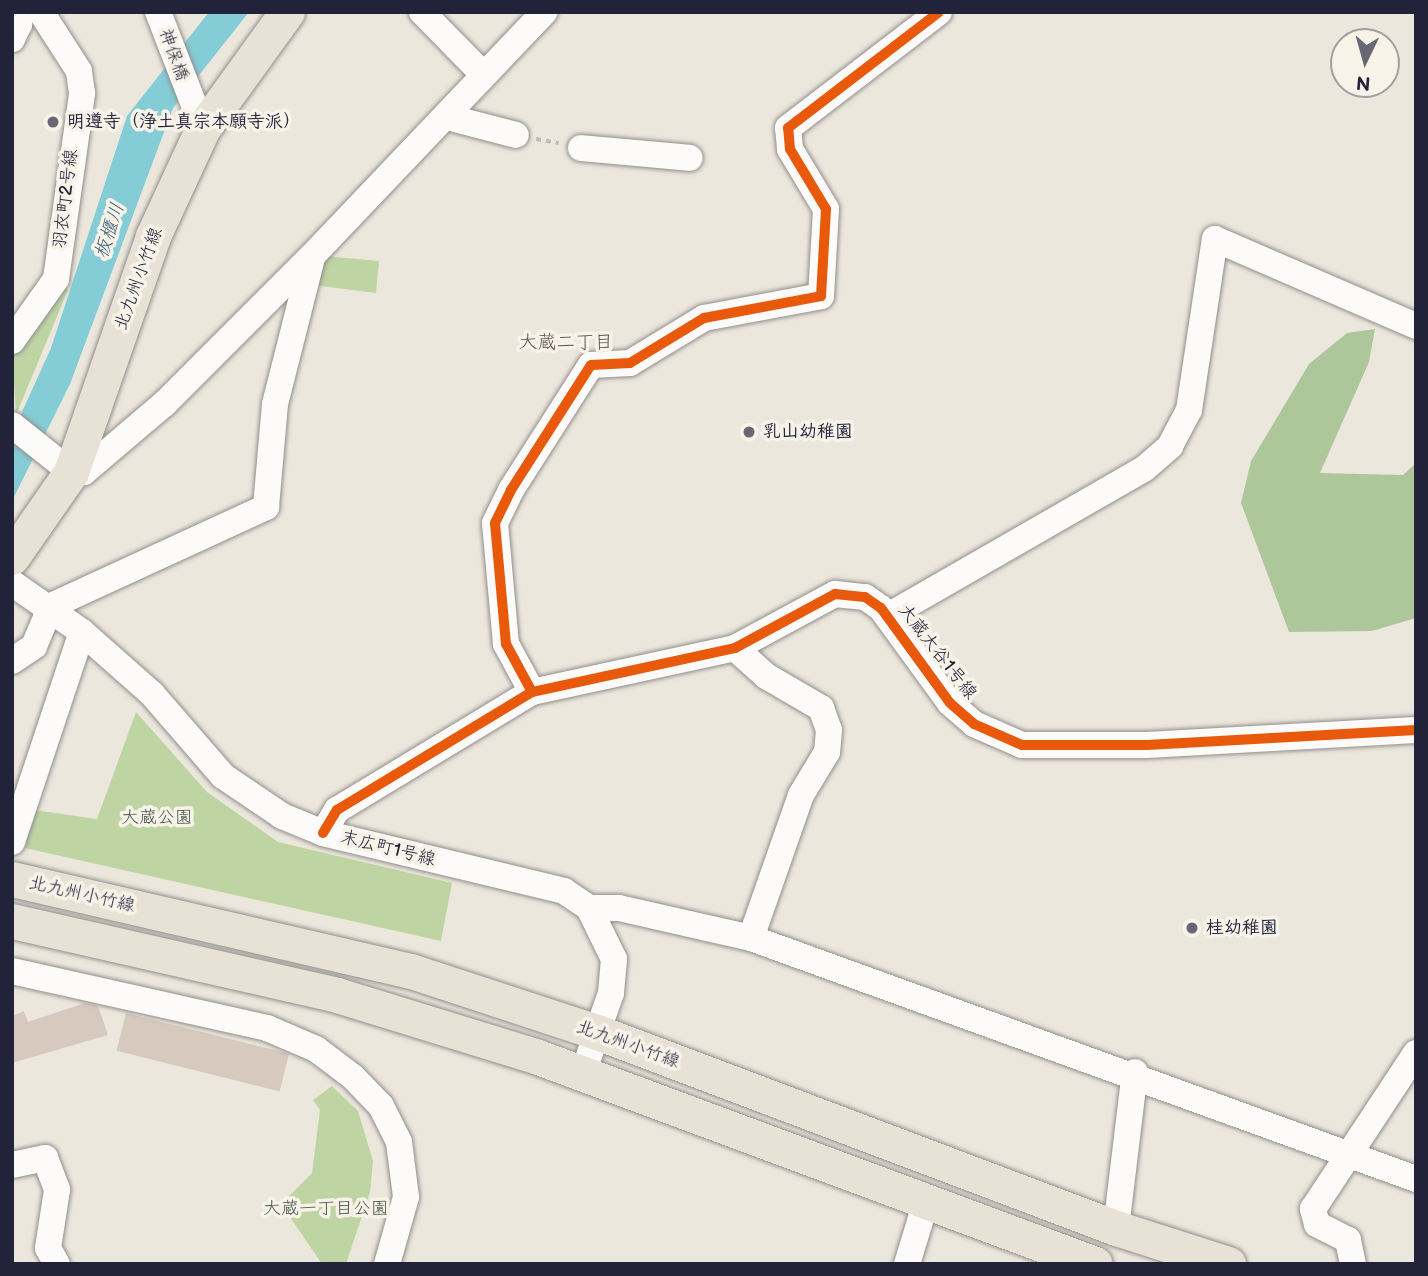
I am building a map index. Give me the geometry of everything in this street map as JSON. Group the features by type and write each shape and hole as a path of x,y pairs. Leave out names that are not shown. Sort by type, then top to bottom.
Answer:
{"main road":[{"name":"北九州小竹線","path":"12,557 62,465 153,236 196,113 287,12"},
{"name":"北九州小竹線","path":"12,879 411,971 597,1032 1116,1228 1212,1261"},
{"path":"12,921 337,995 583,1073 926,1202 1039,1255 1095,1264"}],"street":[{"name":"羽衣町2号線","path":"12,341 56,279 82,93 79,71 41,12"},
{"name":"神保橋","path":"158,12 196,113"},
{"path":"422,12 484,75"},
{"path":"12,425 62,465 84,472 164,404 312,256 544,12"},
{"path":"532,692 506,644 495,523 511,490 591,365 630,363 704,318 821,296 825,209 790,149 788,128 939,12"},
{"path":"12,16 19,24 12,39"},
{"path":"447,117 516,135"},
{"path":"581,148 690,158"},
{"path":"888,616 1144,469 1170,446 1189,410 1215,239 1416,326"},
{"path":"12,661 34,646 51,606 266,507 275,404 312,256"},
{"name":"末広町1号線","path":"12,583 51,606 82,632 152,694 223,776 282,816 323,832 564,891 589,908"},
{"name":"大蔵大谷1号線","path":"323,832 337,810 532,692 736,648 835,594 865,597 888,616 950,704 974,724 1022,745 1147,746 1416,730"},
{"path":"12,842 20,784 82,632"},
{"path":"736,648 766,676 821,708 829,730 827,752 801,794 751,938"},
{"path":"583,1073 597,1032 614,959 589,908 619,908 751,938 1135,1072 1416,1179"},
{"path":"12,971 267,1028 316,1049 353,1077 381,1106 399,1142 406,1198 387,1264"},
{"path":"1353,1264 1348,1240 1317,1223 1313,1209 1416,1053"},
{"path":"1116,1228 1135,1072"},
{"path":"12,1165 45,1158 57,1190 48,1248 57,1264"},
{"path":"907,1264 926,1202"}],"path":[{"path":"516,135 581,148"}],"green space":[{"path":"324,256 379,261 376,293 313,285"},
{"path":"60,285 68,290 16,415 12,352"},
{"path":"1375,329 1369,362 1320,473 1403,475 1416,463 1416,618 1372,631 1289,632 1241,503 1251,461 1309,364 1347,333"},
{"name":"大蔵公園","path":"136,712 207,792 278,842 452,883 441,941 25,848 34,810 97,819"},
{"name":"大蔵一丁目公園","path":"332,1086 358,1111 373,1161 370,1192 346,1264 322,1264 281,1204 312,1173 320,1110 313,1100"}],"water":[{"name":"板櫃川","path":"209,12 249,12 173,108 70,384 12,501 12,434 51,348 127,116"}],"building":[{"path":"85,1003 98,1006 108,1035 12,1063 12,1016 24,1011 28,1022"},
{"path":"126,1013 289,1054 280,1091 117,1051"}],"cycle path":[{"path":"532,692 506,644 495,523 511,490 591,365 630,363 704,318 821,296 826,209 790,149 788,128 939,12"},
{"path":"323,833 337,810 532,692 735,648 835,594 865,597 881,608 950,703 974,724 1022,745 1147,745 1416,730"}],"place":[{"name":"明遵寺（浄土真宗本願寺派）","path":"53,122"},
{"name":"乳山幼稚園","path":"749,432"},
{"name":"桂幼稚園","path":"1192,928"}],"district":[{"name":"大蔵二丁目","path":"566,343"}]}
